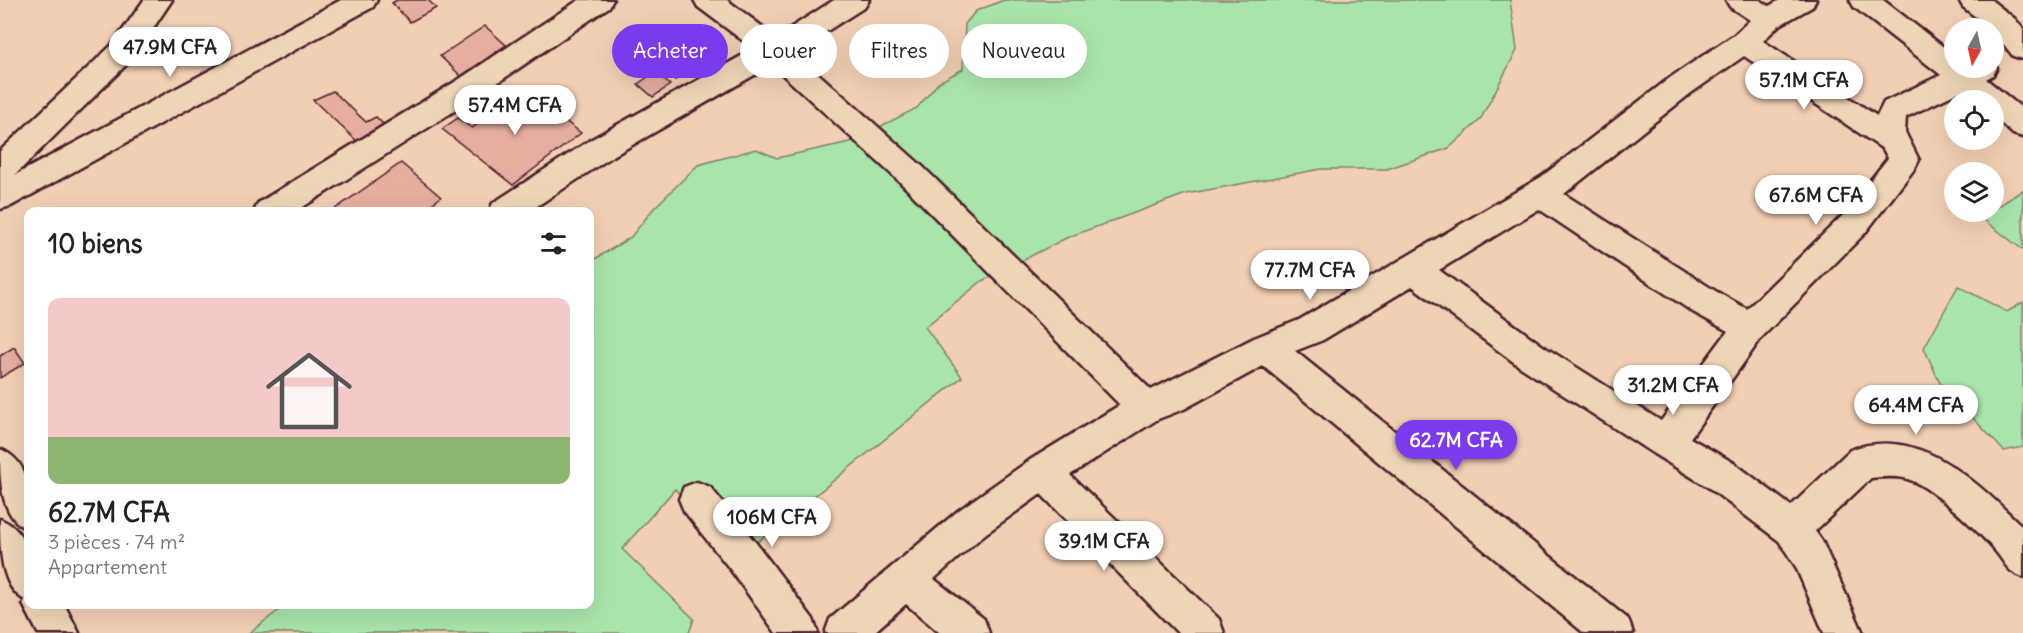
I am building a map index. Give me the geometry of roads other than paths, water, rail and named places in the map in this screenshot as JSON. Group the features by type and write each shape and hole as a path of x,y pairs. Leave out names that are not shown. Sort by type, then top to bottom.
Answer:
{"street":[{"path":"0,170 123,51 158,0"},
{"path":"0,198 363,0"},
{"path":"277,207 468,88 599,0"},
{"path":"708,0 740,24"},
{"path":"816,24 855,0"},
{"path":"1740,0 1768,19"},
{"path":"844,633 972,522 1043,472 1146,408 1172,398 1266,348 1311,330 1415,270 1552,186 1681,85 1744,42 1768,19 1802,0"},
{"path":"1864,0 1944,52"},
{"path":"1973,0 2005,26 2022,48 2004,57"},
{"path":"1666,443 1750,327 1854,224 1904,160 1899,149 1890,140 1744,42"},
{"path":"511,207 552,176 651,117 740,69"},
{"path":"805,78 911,174 1052,317 1146,408"},
{"path":"1890,140 1889,122 1894,110 1961,78"},
{"path":"2004,110 2023,126"},
{"path":"1539,193 1705,302 1750,327"},
{"path":"1415,270 1531,356 1666,443 1721,475 1792,529 1809,554 1845,633"},
{"path":"1266,348 1614,633"},
{"path":"1792,529 1863,462 1888,460 1909,462 1934,474 1968,499 2010,540 2023,560"},
{"path":"0,466 24,507"},
{"path":"1043,472 1205,633"},
{"path":"697,499 743,556 799,633"},
{"path":"24,517 0,536 24,576"},
{"path":"904,579 970,633"},
{"path":"45,609 60,633"}]}
